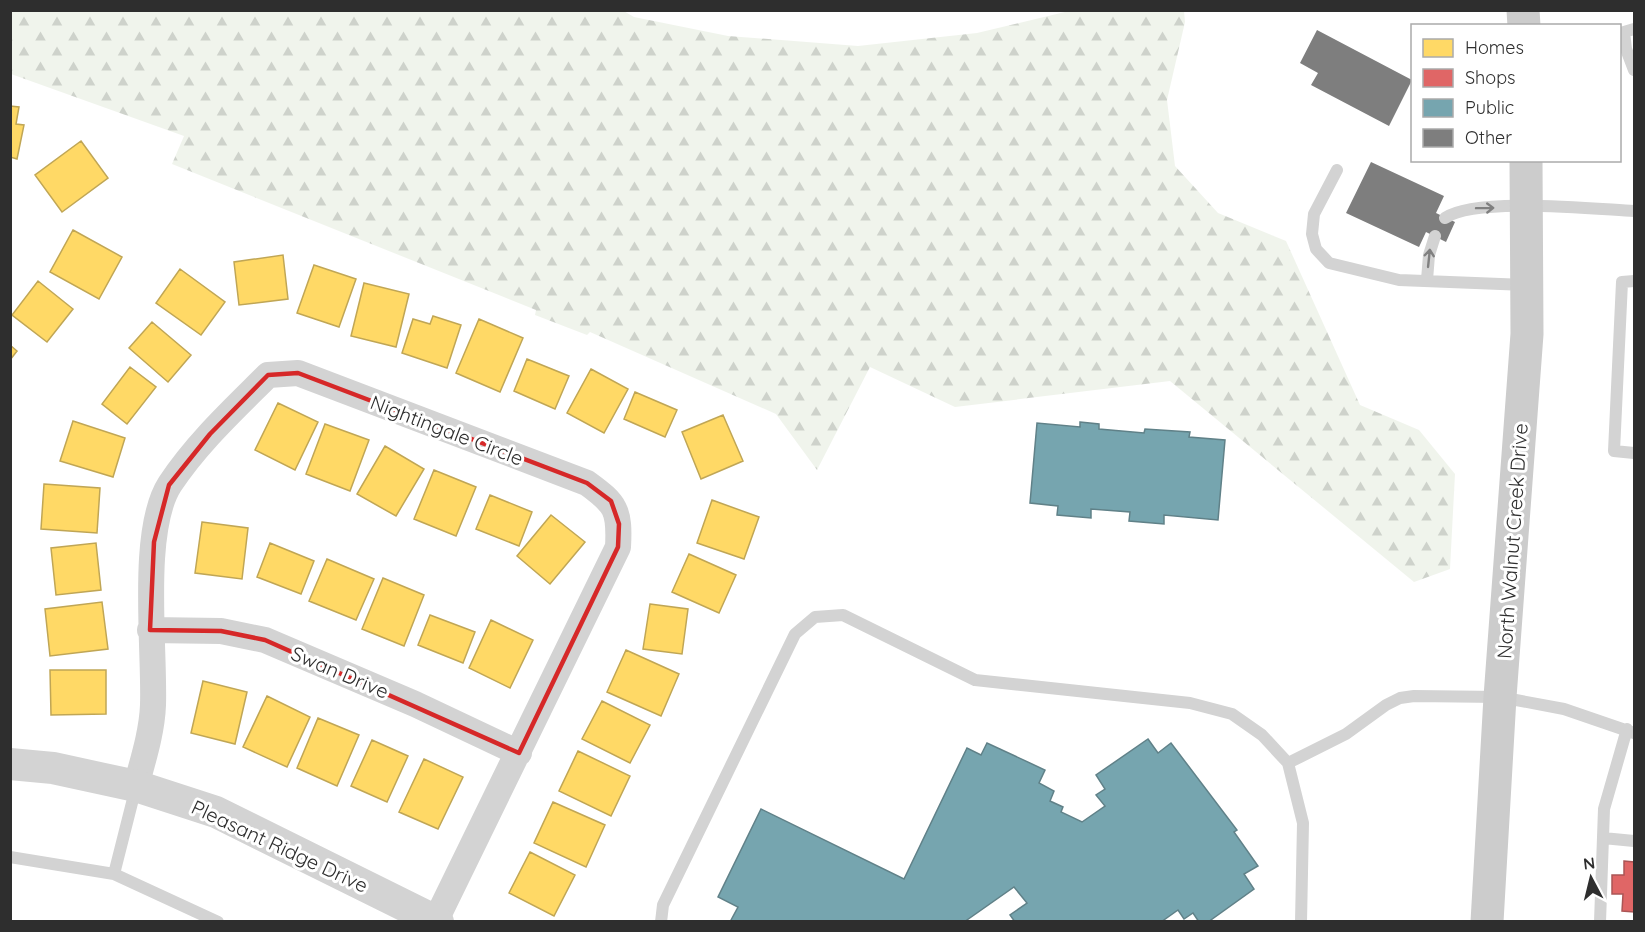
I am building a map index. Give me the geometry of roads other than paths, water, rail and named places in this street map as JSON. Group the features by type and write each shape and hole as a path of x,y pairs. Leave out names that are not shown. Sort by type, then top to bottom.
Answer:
{"main road":[{"name":"North Walnut Creek Drive","path":"1487,921 1500,697 1527,334 1526,162"}],"street":[{"name":"Nightingale Circle","path":"136,786 146,750 153,708 150,630 154,542 160,512 169,485 210,434 268,375 298,373 587,483 611,501 619,524 618,547 437,921"},
{"name":"Swan Drive","path":"150,630 221,631 265,640 415,704 519,753"},
{"name":"Pleasant Ridge Drive","path":"10,764 53,768 136,786 216,812 437,921"}],"lane":[{"path":"1635,28 1624,32 1626,49 1635,70"},
{"path":"1337,170 1314,214 1312,234 1316,249 1329,263 1399,280 1528,285"},
{"path":"1445,218 1455,211 1472,208 1527,207 1635,211"},
{"path":"1428,280 1429,255 1435,236"},
{"path":"1635,281 1622,282 1614,451 1635,453"},
{"path":"661,921 663,905 795,634 815,617 843,615 975,680 1190,703 1232,714 1262,735 1288,763 1303,824 1301,921"},
{"path":"1288,763 1346,734 1400,698 1414,696 1500,697 1564,709 1631,731 1604,809 1600,921"},
{"path":"114,874 136,786"},
{"path":"1603,838 1635,841"},
{"path":"10,857 114,874 218,921"}]}
